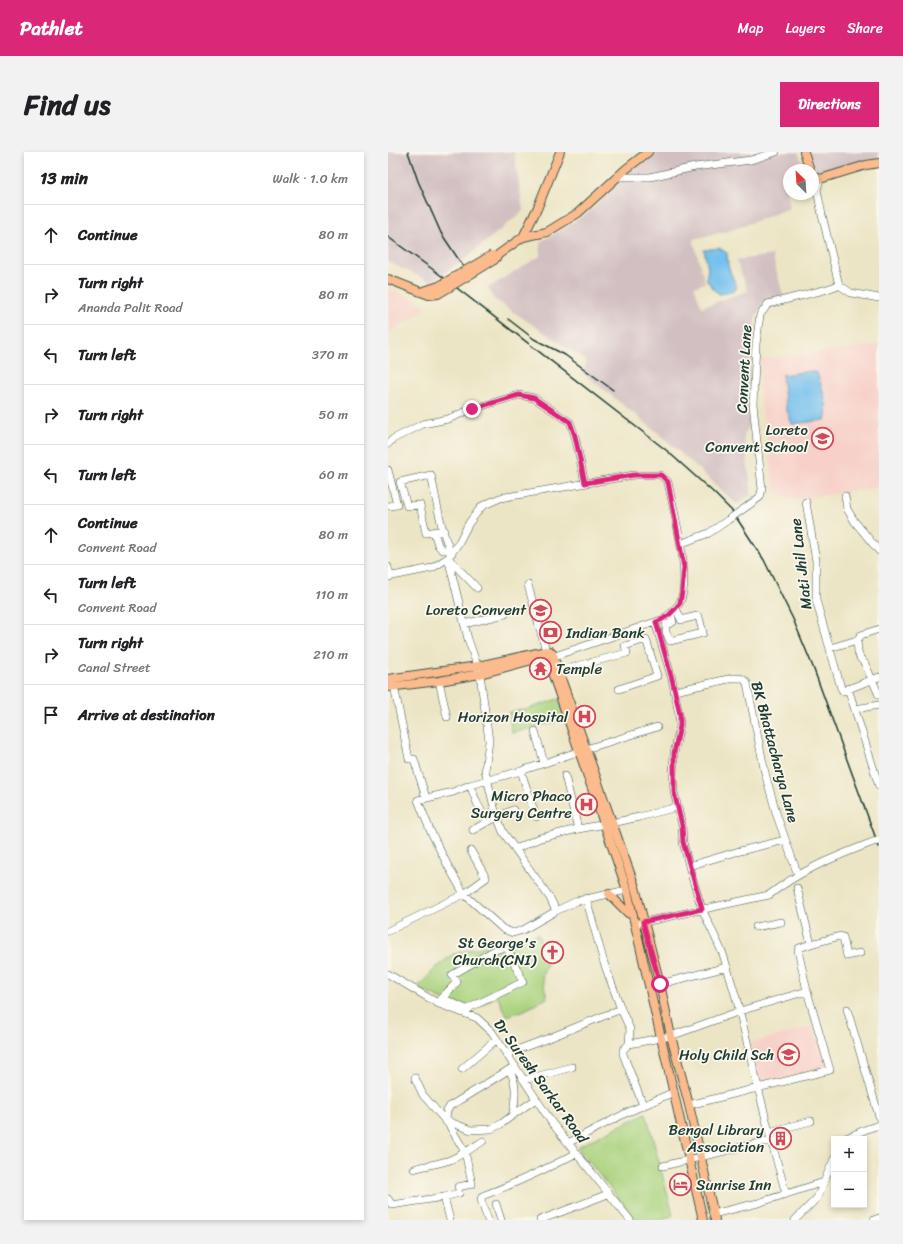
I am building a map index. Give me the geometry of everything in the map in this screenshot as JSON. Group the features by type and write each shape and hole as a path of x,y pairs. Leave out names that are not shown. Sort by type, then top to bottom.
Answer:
{"main road":[{"path":"523,237 537,209 560,152"},
{"path":"388,279 421,292 439,286 495,256 523,237 547,232 578,214 648,152"},
{"path":"804,152 808,164"},
{"path":"819,176 879,163"},
{"path":"391,687 439,681 479,670 549,655"},
{"path":"549,655 558,671 582,750"},
{"path":"549,655 608,824 633,915 639,923 660,984 714,1218 706,1220"},
{"path":"388,678 479,670"},
{"path":"608,824 635,888 639,923 661,1038 703,1220"},
{"path":"609,894 628,913 633,915"}],"street":[{"path":"618,177 650,177 695,167 751,160 776,152"},
{"path":"819,200 839,285 851,293 879,298"},
{"name":"Convent Lane","path":"680,544 709,533 760,497 762,489 753,404 756,344 760,315 768,304 839,285"},
{"path":"388,444 393,438 423,424 448,419 472,409 519,395 526,396 534,398 570,422 575,436 585,483"},
{"path":"388,470 397,505 388,506"},
{"path":"444,530 426,533 420,505 407,506 400,482 431,475 444,530 445,540 448,544 464,624 479,670 489,740 485,770 498,817 503,832 550,898 556,911"},
{"path":"388,567 389,576 432,568 449,554 458,544 469,523 482,506 500,498 634,475 661,475 668,482 684,567 680,603 671,614 656,622 549,655 528,585"},
{"path":"844,496 847,509 855,522 879,551"},
{"name":"Mati Jhil Lane","path":"806,502 816,561 816,600 830,648 876,765 879,786"},
{"path":"434,532 438,545 442,550 449,554 477,588"},
{"path":"676,608 681,620"},
{"path":"464,624 505,614"},
{"path":"671,614 673,622"},
{"path":"697,616 700,619 703,633 670,641 665,627 666,625 681,620 697,616"},
{"path":"656,622 675,691 680,726 674,753 673,775 674,792 682,825 683,842 702,909 723,954 740,1011 771,1140 786,1194"},
{"path":"830,648 857,640 862,634 879,629"},
{"path":"558,671 627,653 625,646 646,639 657,676 619,689"},
{"path":"857,640 860,658 876,678 879,694"},
{"name":"BK Bhattacharya Lane","path":"675,691 733,678 741,677 745,680 747,683 765,773 776,816 798,875"},
{"path":"846,689 876,678"},
{"path":"439,681 447,717"},
{"path":"391,687 409,759 414,759 426,798"},
{"path":"855,709 879,705"},
{"path":"627,890 577,901 523,930 513,933 503,928 464,894 442,854 418,800 453,792 488,779 521,771 582,750 657,727"},
{"path":"535,731 544,763"},
{"path":"521,771 536,817"},
{"path":"564,776 578,829"},
{"path":"470,785 477,804 487,822"},
{"path":"515,849 540,838 608,824 677,807"},
{"path":"474,830 513,810"},
{"path":"689,866 736,852 785,840"},
{"path":"639,923 769,895 810,868 876,842"},
{"path":"388,931 464,894 486,878 471,851"},
{"path":"797,888 811,944"},
{"path":"586,898 604,963 630,1030 629,1044"},
{"path":"756,927 781,922"},
{"path":"689,1105 830,1070 807,991 798,950 799,948 811,944 840,936 843,937 847,956 860,953"},
{"path":"440,1001 457,982 452,975 495,950 507,948 523,982 466,1011"},
{"path":"660,984 727,967"},
{"name":"Dr Suresh Sarkar Road","path":"388,974 440,1001 466,1011 492,1032 506,1054 512,1068 524,1080 552,1122 630,1220"},
{"path":"643,1106 623,1054 623,1050 629,1044 671,1036 740,1011 807,991"},
{"path":"506,1054 621,1009"},
{"path":"847,1009 879,1116"},
{"path":"462,1069 496,1039"},
{"path":"524,1080 572,1067"},
{"path":"513,1115 516,1087 512,1068 450,1106 447,1111 446,1118 450,1122 471,1130 491,1129 502,1124 536,1099"},
{"path":"388,1198 392,1205 444,1198 472,1184 465,1152 449,1125 423,1095 415,1078"},
{"path":"568,1143 626,1113 674,1092"},
{"path":"769,1132 811,1121"},
{"path":"851,1136 879,1125"},
{"path":"414,1169 449,1160 465,1152 482,1140"},
{"path":"663,1166 771,1140"},
{"path":"488,1220 482,1196 529,1177 577,1153"},
{"path":"796,1220 817,1198 831,1166"},
{"path":"714,1218 824,1182"},
{"path":"540,1220 608,1194"},
{"path":"444,1198 450,1220"},
{"path":"496,1204 501,1220"},
{"path":"874,1220 879,1218"}],"shaded area":[{"path":"388,152 514,152 523,211 466,258 431,282 388,262"},
{"path":"653,152 798,152 803,164 783,164 783,200 789,200 790,208 732,230 693,239 705,283 694,287 702,307 748,291 736,260 772,255 784,298 764,301 755,319 748,398 749,426 744,436 752,496 737,504 662,436 583,373 587,361 494,299 488,288 540,256 540,242 588,213 627,173"},
{"path":"809,152 879,152 879,159 874,159 821,174 819,172 819,164 814,164"},
{"path":"388,288 428,306 411,319 388,333"},
{"name":"Loreto Convent School","path":"879,345 879,487 796,500 775,492 759,391 761,359"},
{"name":"Holy Child Sch","path":"814,1026 827,1068 760,1084 751,1043"}],"green space":[{"path":"558,699 566,719 512,733 509,712 528,709"},
{"path":"538,934 547,963 542,977 547,998 525,1010 507,1016 497,996 469,1012 417,988 436,968 453,954 507,940 521,940"},
{"path":"646,1113 673,1215 663,1220 636,1220 577,1147"}],"water":[{"path":"719,248 727,253 728,266 737,288 732,292 719,294 713,289 706,279 708,269 704,250"},
{"path":"810,371 817,373 823,390 826,402 825,420 792,424 786,408 782,375"}],"railway":[{"path":"408,152 418,181 441,233 463,266"},
{"path":"388,237 435,271 666,450 732,511 764,560 793,619 813,667 879,847"},
{"path":"508,319 534,339 565,355 613,390"}],"place":[{"name":"Loreto Convent School","path":"823,439"},
{"name":"Loreto Convent","path":"541,610"},
{"name":"Indian Bank","path":"550,633"},
{"name":"Temple","path":"540,669"},
{"name":"Horizon Hospital","path":"584,717"},
{"name":"Micro Phaco Surgery Centre","path":"587,805"},
{"name":"St George's Church(CNI)","path":"552,952"},
{"name":"Holy Child Sch","path":"789,1055"},
{"name":"Bengal Library Association","path":"780,1139"},
{"name":"Sunrise Inn","path":"681,1185"}],"route":[{"path":"472,409 519,395 534,398 570,422 575,436 585,483 634,475 661,475 668,482 684,567 682,592 680,603 675,609 669,615 656,622 672,679 680,715 680,726 674,753 674,792 682,825 683,842 702,909 643,922 660,984"}]}
